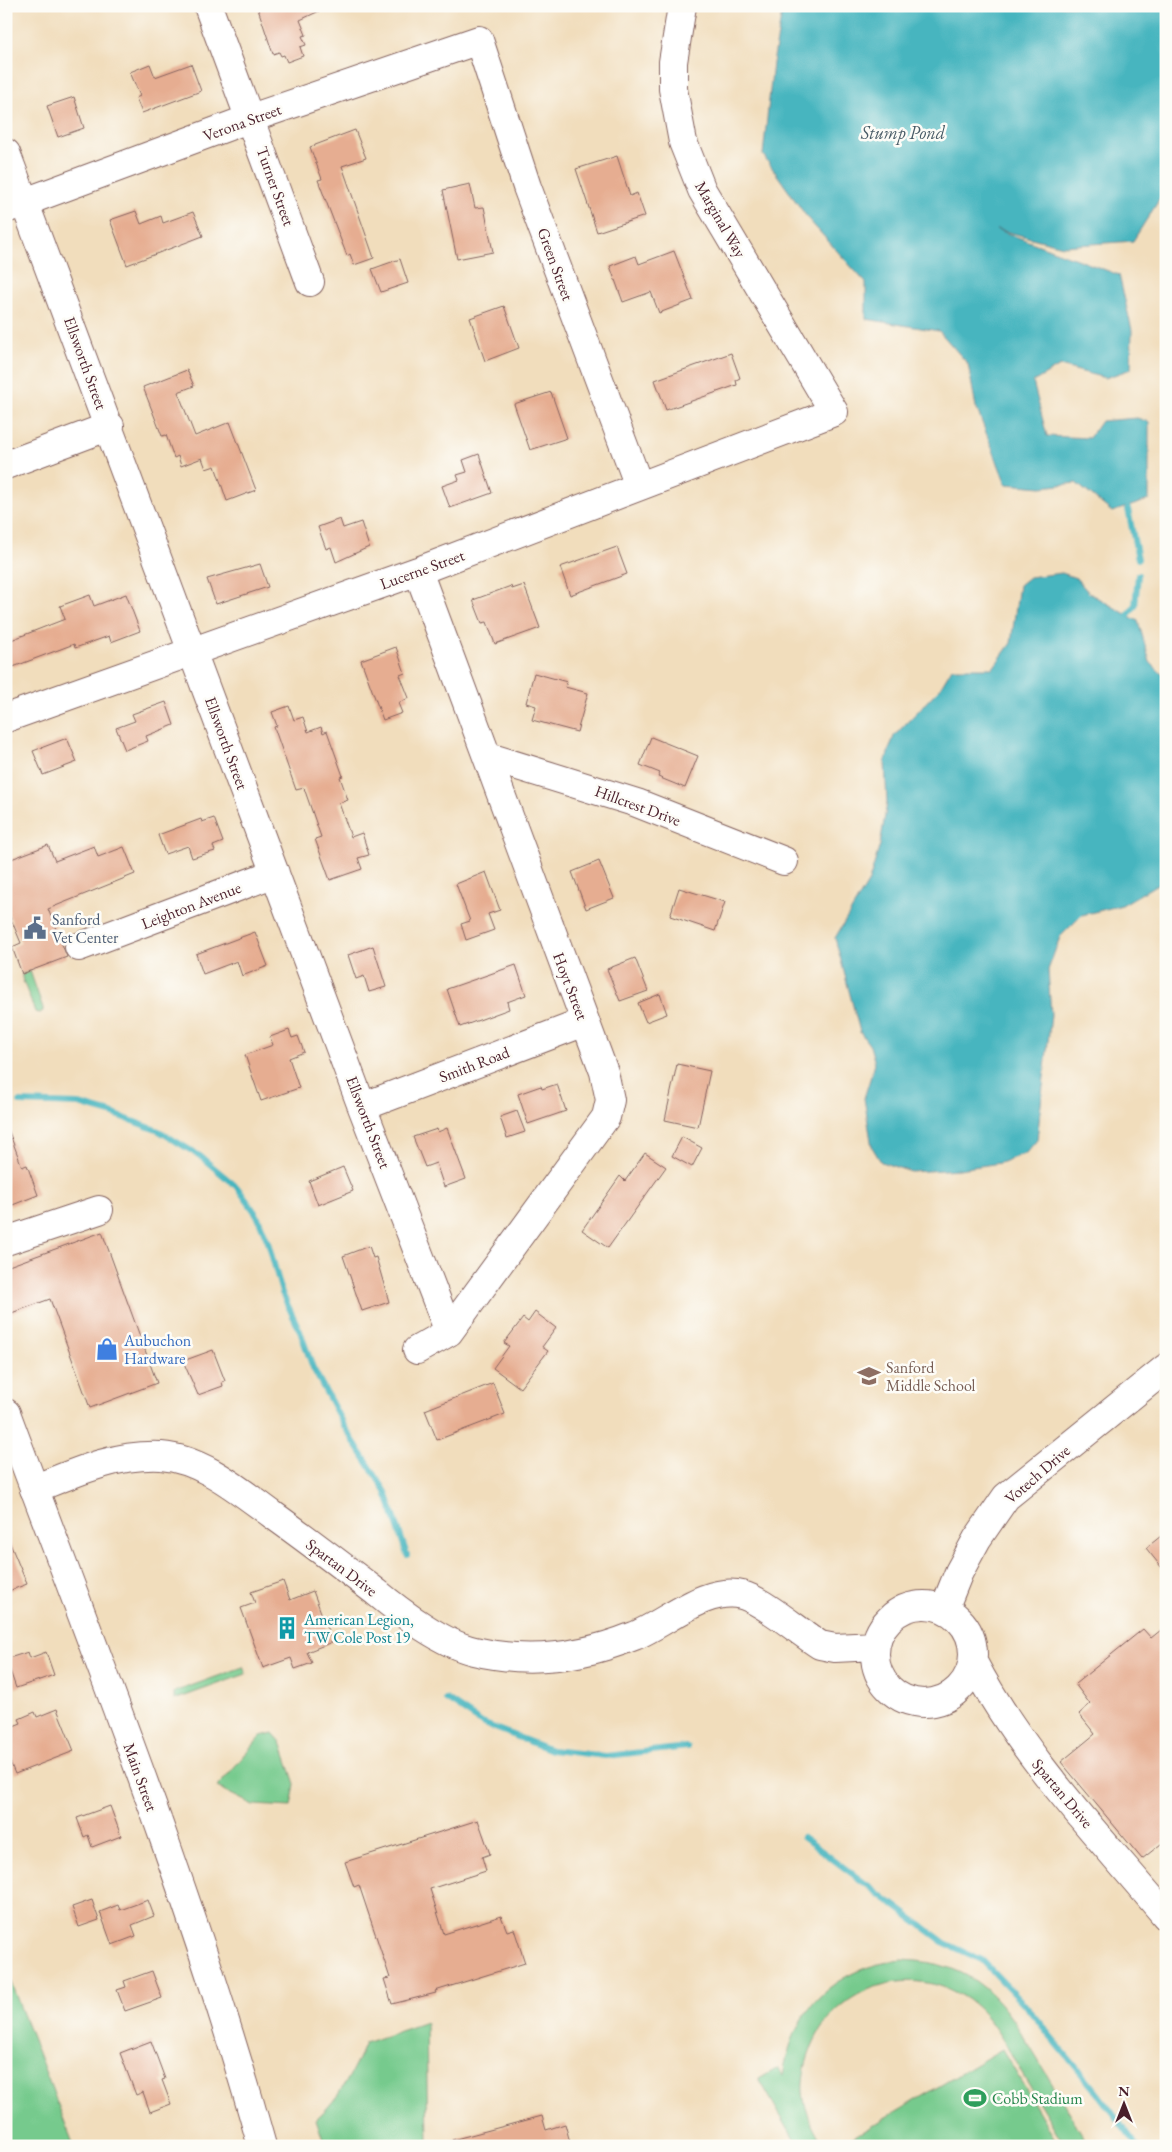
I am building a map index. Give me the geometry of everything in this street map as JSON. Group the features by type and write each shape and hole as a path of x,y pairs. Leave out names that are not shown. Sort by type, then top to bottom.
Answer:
{"street":[{"name":"Turner Street","path":"208,6 251,118 310,282"},
{"name":"Marginal Way","path":"682,6 673,62 673,89 683,142 702,190 834,412"},
{"name":"Verona Street","path":"16,205 251,118 479,40"},
{"name":"Green Street","path":"479,40 527,187 639,486"},
{"name":"Ellsworth Street","path":"6,153 16,205 110,426 362,1106 449,1332"},
{"name":"Lucerne Street","path":"6,718 418,571 834,412"},
{"path":"6,465 110,426"},
{"name":"Hoyt Street","path":"417,1350 449,1332 606,1117 610,1092 489,757 418,571"},
{"name":"Hillcrest Drive","path":"489,757 636,803 784,861"},
{"name":"Leighton Avenue","path":"80,947 276,873"},
{"name":"Smith Road","path":"362,1106 585,1022"},
{"path":"6,1241 99,1210"},
{"name":"Votech Drive","path":"944,1609 958,1572 976,1539 1006,1497 1166,1368"},
{"name":"Main Street","path":"6,1413 162,1835 212,1983 262,2146"},
{"name":"Spartan Drive","path":"34,1489 94,1464 118,1459 163,1456 185,1461 229,1483 319,1548 400,1612 452,1642 472,1651 508,1656 550,1658 596,1650 636,1636 706,1599 724,1593 745,1595 820,1645 835,1648 875,1646"},
{"path":"919,1605 944,1609 964,1625 973,1649 969,1674 953,1694 941,1700 916,1703 892,1692 884,1683 878,1672 875,1646 886,1623 895,1614 919,1605"},
{"name":"Spartan Drive","path":"972,1662 986,1689 1027,1750 1166,1916"}],"green space":[{"path":"30,971 43,1008 43,1011 40,1013 35,1012 22,978 22,974"},
{"path":"243,1667 246,1674 174,1700 174,1692"},
{"path":"273,1733 281,1742 295,1784 291,1807 253,1805 217,1787 261,1736"},
{"path":"901,1960 928,1962 950,1968 969,1977 985,1988 1012,2019 1089,2146 1065,2146 1004,2041 990,2021 972,2003 940,1986 917,1982 894,1982 872,1988 852,1998 835,2012 820,2030 807,2062 803,2077 803,2088 808,2114 824,2146 798,2146 759,2079 778,2068 783,2076 788,2052 796,2031 807,2012 820,1996 836,1983 855,1972"},
{"path":"6,1970 74,2146 6,2146"},
{"path":"426,2022 428,2144 325,2146 316,2119 325,2111 345,2084 365,2043"},
{"name":"Cobb Stadium","path":"1002,2049 1059,2146 838,2146"}],"water":[{"name":"Stump Pond","path":"783,6 1166,6 1166,189 1133,241 1063,246 996,229 1119,275 1132,330 1131,369 1105,378 1060,366 1033,382 1047,436 1089,438 1101,421 1137,418 1149,422 1149,500 1112,512 1076,483 1042,487 1006,484 976,407 968,364 939,331 866,319 866,283 809,220 763,155 773,63"},
{"path":"1062,573 1076,578 1089,593 1138,621 1150,662 1166,678 1166,879 1122,905 1082,915 1060,937 1048,970 1051,1015 1037,1140 1026,1153 1000,1163 959,1169 911,1172 881,1162 872,1147 864,1098 875,1063 870,1046 860,1032 835,938 869,881 880,845 887,803 885,762 894,736 940,688 952,668 993,668 1011,643 1019,585 1029,577"}],"building":[{"path":"257,6 330,6 300,20 306,35 302,36 306,45 300,47 303,56 287,62 284,55 281,56 279,52 273,54"},
{"path":"150,64 155,77 191,64 201,91 142,113 136,98 140,96 130,72"},
{"path":"74,97 84,128 58,137 47,106"},
{"path":"355,130 366,158 342,166 374,258 354,265 350,254 347,256 318,180 322,179 310,147"},
{"path":"617,156 630,196 637,193 645,216 597,232 576,169"},
{"path":"470,184 475,208 484,207 493,252 457,259 443,190"},
{"path":"136,211 141,224 161,216 163,223 193,212 203,236 127,265 110,220"},
{"path":"674,251 693,300 659,313 651,292 623,302 610,266 636,256 639,264"},
{"path":"400,259 408,283 381,292 372,269"},
{"path":"504,306 519,348 485,361 470,318"},
{"path":"731,353 740,378 736,380 737,385 666,410 655,380"},
{"path":"187,370 194,386 178,392 195,436 230,422 256,490 227,501 215,466 206,469 202,458 181,466 178,456 174,458 166,435 162,436 143,387"},
{"path":"551,392 567,438 530,450 514,404"},
{"path":"479,454 492,493 450,508 442,486 459,480 457,475 467,472 463,460"},
{"path":"340,519 343,528 361,522 369,547 336,562 331,547 326,549 318,527"},
{"path":"617,547 627,574 570,595 560,567"},
{"path":"260,564 268,587 216,604 207,579"},
{"path":"524,585 540,628 495,644 487,622 482,623 473,600 511,586 512,589"},
{"path":"126,594 140,631 111,642 109,636 75,648 74,644 13,667 6,651 6,642 65,619 60,606 90,595 94,606"},
{"path":"396,647 405,673 400,675 409,698 398,703 402,713 383,720 361,660"},
{"path":"534,673 567,682 565,687 588,693 577,732 532,720 536,706 526,703"},
{"path":"166,702 174,725 146,736 148,741 125,750 116,728 135,721 132,714"},
{"path":"289,706 294,720 303,717 308,732 321,727 323,733 327,731 343,776 340,777 348,800 339,803 351,837 362,833 369,855 358,858 362,869 330,880 315,839 321,837 304,788 296,790 274,727 277,726 272,712"},
{"path":"651,737 698,756 685,788 658,777 660,773 640,765"},
{"path":"67,738 77,762 43,775 33,751"},
{"path":"214,818 223,842 213,846 215,851 192,858 188,846 165,854 158,835 201,819 202,822"},
{"path":"48,845 55,861 94,846 98,857 124,847 135,874 48,909 67,957 22,974 12,947 21,943 6,907 6,861"},
{"path":"599,861 614,898 586,909 572,872"},
{"path":"486,872 500,910 488,914 494,930 466,940 461,924 470,921 456,884"},
{"path":"679,888 725,902 715,931 670,916"},
{"path":"255,932 268,966 242,976 237,961 203,974 196,954"},
{"path":"373,946 386,987 369,992 364,976 356,979 348,955"},
{"path":"635,958 648,991 620,1001 607,969"},
{"path":"516,965 526,995 507,1002 509,1009 460,1027 447,989"},
{"path":"660,994 667,1014 646,1022 638,1003"},
{"path":"289,1030 292,1038 298,1036 304,1052 289,1058 299,1088 261,1101 245,1055 273,1045 270,1037"},
{"path":"677,1064 710,1071 698,1127 665,1120"},
{"path":"557,1084 566,1111 528,1124 518,1094 541,1086 542,1089"},
{"path":"517,1111 525,1132 507,1138 500,1117"},
{"path":"447,1128 466,1179 444,1187 436,1163 425,1167 413,1137 437,1129 438,1132"},
{"path":"6,1129 8,1129 22,1167 27,1165 38,1195 10,1206 6,1195"},
{"path":"682,1137 702,1148 692,1167 672,1156"},
{"path":"645,1153 666,1167 608,1248 582,1230 620,1176 625,1181"},
{"path":"343,1167 353,1191 318,1205 309,1181"},
{"name":"Aubuchon Hardware","path":"102,1232 157,1383 90,1408 50,1299 6,1315 6,1267"},
{"path":"369,1246 373,1258 376,1257 389,1302 362,1311 343,1256"},
{"path":"535,1312 556,1328 542,1347 548,1351 520,1388 493,1368 509,1346 504,1343 523,1318 528,1322"},
{"path":"213,1350 225,1381 222,1382 223,1386 198,1395 183,1361"},
{"path":"493,1383 505,1414 437,1440 425,1410"},
{"path":"1166,1532 1166,1573 1146,1548"},
{"path":"6,1534 27,1584 6,1592"},
{"name":"American Legion, TW Cole Post 19","path":"283,1581 290,1600 313,1591 332,1642 307,1652 312,1663 295,1669 291,1658 263,1668 241,1608 255,1603 251,1592"},
{"path":"1166,1626 1166,1840 1142,1859 1061,1762 1095,1734 1079,1714 1090,1704 1075,1684 1143,1629 1151,1638"},
{"path":"28,1652 30,1658 46,1652 54,1675 16,1688 6,1659"},
{"path":"57,1709 74,1751 15,1774 6,1752 6,1729 21,1723 19,1719 35,1712 37,1717"},
{"path":"110,1806 121,1836 92,1847 88,1835 84,1837 77,1818"},
{"path":"478,1820 490,1854 482,1857 486,1871 430,1889 444,1934 501,1916 507,1931 514,1929 525,1963 435,1991 436,1993 392,2004 384,1979 390,1978 359,1885 354,1887 345,1862"},
{"path":"92,1900 99,1920 79,1927 72,1907"},
{"path":"148,1900 154,1916 132,1925 136,1936 112,1945 100,1912 118,1905 120,1910"},
{"path":"152,1971 162,1998 125,2011 117,1990 126,1987 124,1981"},
{"path":"151,2041 165,2079 162,2080 171,2104 150,2112 143,2092 136,2095 120,2053"},
{"path":"542,2116 546,2130 565,2124 571,2146 453,2146 452,2140"}],"waterway":[{"path":"1128,509 1138,559"},
{"path":"1128,615 1135,606 1138,575"},
{"path":"20,1102 79,1104 111,1113 159,1131 200,1156 237,1187 257,1215 268,1242 282,1293 300,1331 313,1368 344,1426 386,1492 407,1555"},
{"path":"446,1699 482,1723 551,1750 606,1756 687,1747"},
{"path":"803,1837 945,1943 982,1960 1024,2004 1099,2095 1137,2146"}],"place":[{"name":"Sanford Vet Center","path":"35,928"},
{"name":"Aubuchon Hardware","path":"107,1349"},
{"name":"Sanford Middle School","path":"869,1376"},
{"name":"American Legion, TW Cole Post 19","path":"287,1628"},
{"name":"Cobb Stadium","path":"975,2098"}]}
